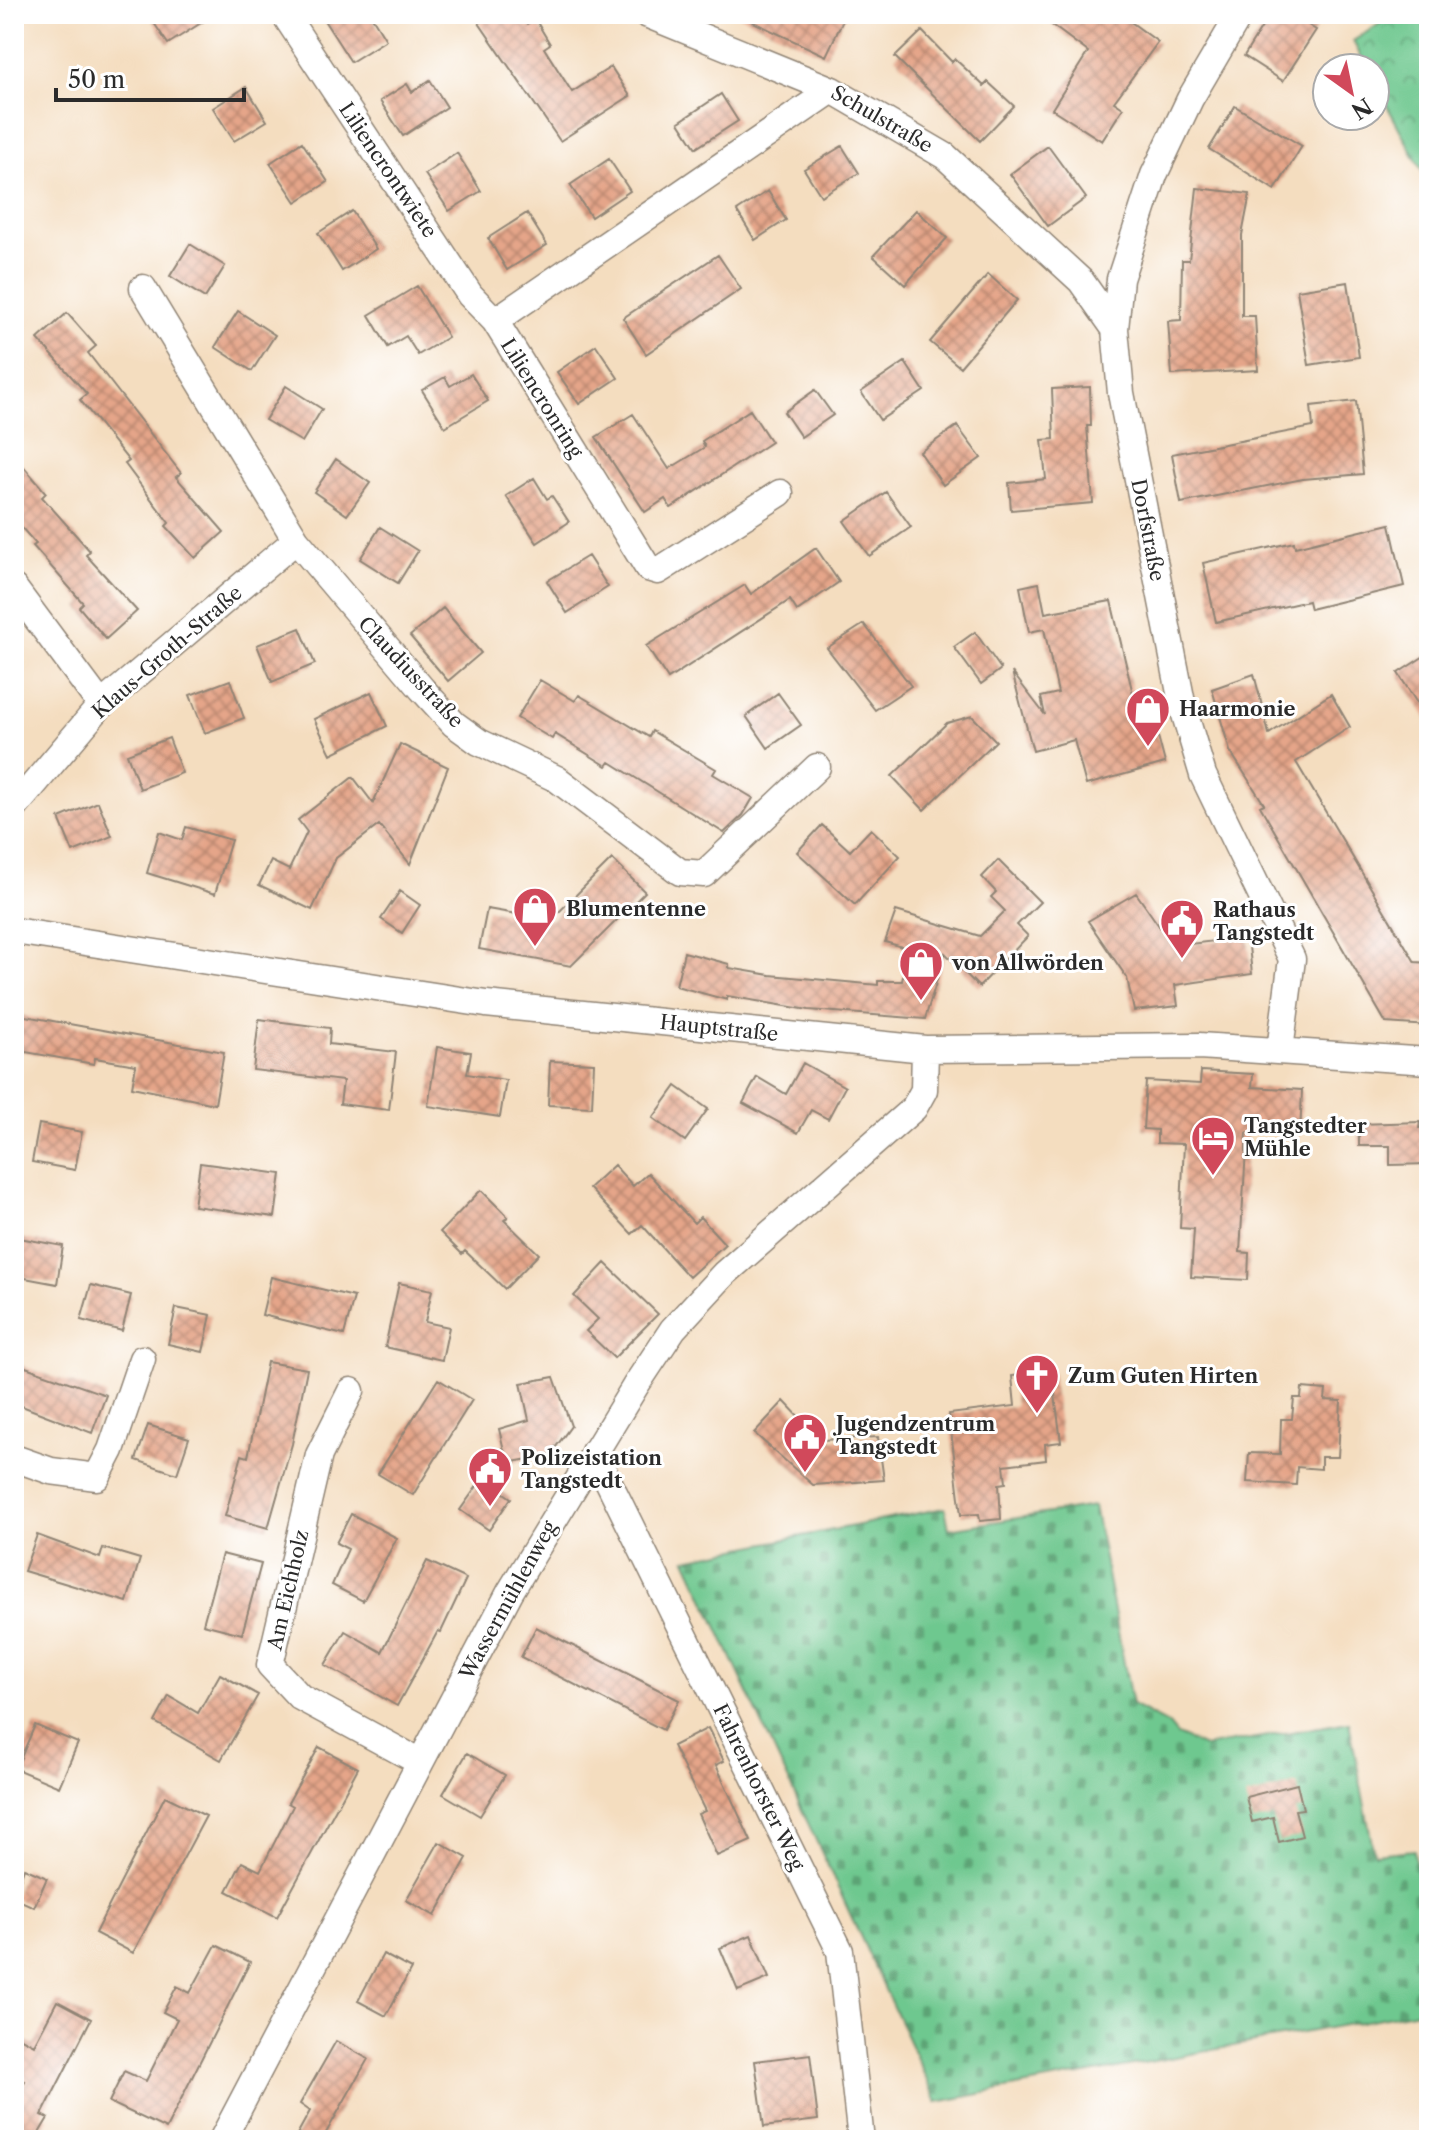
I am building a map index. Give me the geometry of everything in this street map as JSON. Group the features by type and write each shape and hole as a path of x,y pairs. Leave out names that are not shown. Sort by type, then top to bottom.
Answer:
{"street":[{"name":"Schulstraße","path":"646,14 832,90 945,156 1081,281 1115,329"},
{"name":"Dorfstraße","path":"1240,14 1190,99 1154,175 1120,279 1115,329 1121,393 1183,708 1203,775 1292,959 1280,1050"},
{"name":"Liliencrontwiete","path":"285,15 470,295 495,321"},
{"name":"Liliencronring","path":"780,493 658,571 648,568 495,321 832,90"},
{"path":"1081,281 1120,279"},
{"name":"Claudiusstraße","path":"143,288 296,540 454,724 479,742 557,779 680,872 704,874 817,767"},
{"name":"Klaus-Groth-Straße","path":"14,808 101,705 296,540"},
{"path":"14,588 101,705"},
{"name":"Hauptstraße","path":"14,931 486,1004 925,1049 1199,1046 1429,1061"},
{"name":"Wassermühlenweg","path":"222,2140 510,1592 594,1452 683,1318 724,1274 914,1108 924,1090 925,1049"},
{"path":"14,1458 51,1471 97,1477 111,1450 142,1359"},
{"name":"Am Eichholz","path":"351,1391 319,1455 270,1665 300,1697 420,1762"},
{"name":"Fahrenhorster Weg","path":"594,1452 840,1951 861,2140"}],"green space":[{"path":"1395,14 1429,14 1429,184 1391,113 1391,52 1359,52 1353,41"},
{"path":"1094,1506 1132,1705 1168,1724 1177,1735 1204,1747 1349,1722 1374,1854 1414,1850 1429,1972 1429,2009 937,2102 686,1559 945,1508 949,1529"}],"building":[{"path":"148,14 215,14 168,44"},
{"path":"320,14 370,14 386,40 351,62"},
{"path":"493,14 520,14 527,24 535,19 550,44 544,48 572,92 611,67 630,96 560,141 479,23"},
{"path":"736,14 846,14 826,56"},
{"path":"1037,14 1120,14 1158,42 1114,102 1123,108 1102,141 1052,109 1088,52"},
{"path":"1270,14 1291,14 1316,30 1283,81 1244,56"},
{"path":"922,31 952,62 955,59 984,86 988,82 1014,106 980,141 895,57"},
{"path":"430,80 447,107 403,136 380,101 407,84 412,92"},
{"path":"246,87 267,121 234,141 213,108"},
{"path":"721,94 738,121 696,148 679,122"},
{"path":"1235,106 1302,146 1275,190 1209,149"},
{"path":"302,142 328,182 296,202 270,163"},
{"path":"842,146 859,173 821,196 804,169"},
{"path":"1048,146 1086,198 1048,226 1010,174"},
{"path":"457,153 481,191 449,211 425,174"},
{"path":"609,159 630,191 591,217 570,185"},
{"path":"1197,188 1250,194 1242,235 1242,316 1255,316 1258,370 1172,375 1168,321 1181,320 1182,260 1189,260"},
{"path":"768,191 786,220 755,240 737,211"},
{"path":"916,210 947,238 905,285 873,256"},
{"path":"352,211 376,249 342,271 318,233"},
{"path":"527,213 547,245 507,270 488,238"},
{"path":"190,244 225,266 205,298 170,276"},
{"path":"718,255 741,289 646,354 623,318"},
{"path":"988,274 1017,300 960,367 930,342"},
{"path":"1348,282 1359,357 1309,365 1297,290"},
{"path":"417,286 448,337 418,355 406,336 388,347 369,315"},
{"path":"238,311 275,335 252,371 215,347"},
{"path":"67,313 96,346 88,353 181,473 176,477 224,532 195,558 166,526 169,523 125,464 129,461 80,400 87,394 38,339"},
{"path":"596,345 618,378 579,404 557,372"},
{"path":"905,362 924,391 880,420 861,392"},
{"path":"471,374 488,401 445,427 422,390 445,377 450,386"},
{"path":"286,386 322,409 302,442 265,420"},
{"path":"1090,387 1091,426 1087,426 1093,503 1011,510 1009,483 1046,479 1042,440 1054,439 1052,389"},
{"path":"815,390 833,415 801,437 784,412"},
{"path":"1356,401 1363,474 1303,479 1181,503 1172,454 1313,427 1311,406"},
{"path":"750,410 771,442 671,508 665,499 645,512 596,437 633,414 669,469 705,447 702,441"},
{"path":"957,426 981,458 943,485 920,452"},
{"path":"14,455 46,493 42,497 90,551 86,555 137,611 106,639 79,607 83,603 33,546 36,544 14,519"},
{"path":"336,459 370,483 347,515 314,492"},
{"path":"534,478 547,499 552,496 569,522 537,543 506,496"},
{"path":"886,492 911,527 869,556 844,521"},
{"path":"1390,524 1404,586 1310,609 1308,601 1216,622 1203,563 1294,542 1295,547"},
{"path":"380,527 418,551 398,583 360,559"},
{"path":"816,548 839,582 797,611 790,600 668,679 646,646 745,585 751,594"},
{"path":"588,556 608,587 567,613 547,581"},
{"path":"1039,583 1045,613 1111,601 1142,732 1156,729 1165,763 1086,785 1074,740 1033,751 1012,672 1045,715 1041,697 1058,693 1044,629 1029,632 1020,587"},
{"path":"443,608 481,653 448,681 410,636"},
{"path":"864,624 911,686 875,710 827,648"},
{"path":"300,628 315,664 272,682 257,645"},
{"path":"975,632 1001,669 981,684 954,647"},
{"path":"1429,653 1429,722 1398,673"},
{"path":"1254,674 1269,734 1331,694 1350,727 1296,762 1415,962 1429,963 1429,1026 1386,1023 1260,806 1264,804 1230,751 1212,689"},
{"path":"230,680 244,718 205,733 190,695"},
{"path":"540,680 575,701 579,695 649,737 652,731 716,769 713,774 753,798 743,815 724,833 610,762 607,766 555,734 552,739 517,718"},
{"path":"371,692 387,726 331,754 314,719"},
{"path":"778,693 801,725 768,748 746,716"},
{"path":"972,716 996,741 924,810 892,776 947,723"},
{"path":"169,738 182,773 140,789 127,754"},
{"path":"400,744 448,767 410,864 379,825 336,858 312,910 259,885 271,861 289,870 307,832 298,820 353,777 373,803"},
{"path":"98,802 112,836 73,852 59,818"},
{"path":"822,825 850,851 871,829 900,856 855,905 797,852"},
{"path":"186,827 231,840 215,894 147,873 159,832 182,840"},
{"path":"612,859 645,892 571,966 479,949 487,909 551,920"},
{"path":"998,860 1040,902 1017,925 1028,936 979,987 945,953 925,1019 809,1010 727,996 727,1000 676,986 684,952 729,964 729,968 770,975 878,985 878,981 902,981 909,949 885,942 896,911 980,936 1005,911 991,897 996,892 982,877"},
{"path":"400,891 420,905 402,933 381,919"},
{"name":"Rathaus Tangstedt","path":"1136,893 1173,946 1248,937 1252,974 1175,985 1178,1006 1134,1011 1127,978 1088,921"},
{"path":"14,1014 224,1052 215,1104 132,1087 136,1065 95,1058 94,1064 14,1050"},
{"path":"259,1019 330,1028 329,1044 396,1052 389,1110 340,1104 343,1081 253,1070"},
{"path":"437,1047 471,1052 467,1074 506,1080 500,1117 428,1106"},
{"path":"550,1061 594,1063 592,1107 548,1105"},
{"path":"803,1063 845,1087 828,1119 811,1110 798,1133 743,1103 757,1077 786,1094"},
{"name":"Tangstedter Mühle","path":"1201,1071 1253,1074 1252,1087 1302,1090 1300,1136 1247,1132 1240,1252 1249,1253 1248,1280 1191,1277 1194,1229 1180,1228 1184,1144 1157,1143 1157,1130 1143,1129 1146,1081 1200,1084"},
{"path":"676,1086 708,1109 685,1141 653,1118"},
{"path":"1420,1122 1419,1128 1429,1128 1429,1164 1390,1165 1390,1146 1359,1146 1359,1124"},
{"path":"39,1124 82,1132 75,1170 32,1162"},
{"path":"200,1163 281,1174 275,1217 194,1206"},
{"path":"614,1165 633,1186 648,1173 694,1223 700,1217 725,1244 689,1277 642,1225 632,1234 589,1188"},
{"path":"481,1190 508,1217 504,1220 539,1254 505,1289 440,1232"},
{"path":"19,1238 63,1246 57,1284 14,1276"},
{"path":"605,1263 658,1314 614,1358 586,1331 598,1319 574,1296"},
{"path":"271,1277 354,1297 344,1335 262,1315"},
{"path":"399,1283 432,1290 425,1322 449,1327 442,1360 385,1347"},
{"path":"91,1285 131,1295 122,1331 81,1320"},
{"path":"176,1308 211,1315 203,1352 168,1344"},
{"path":"267,1362 307,1369 292,1444 268,1528 225,1516 242,1455 248,1457"},
{"path":"14,1363 106,1395 92,1433 14,1403"},
{"path":"1052,1371 1061,1442 1045,1444 1046,1460 1004,1465 1006,1483 999,1484 1001,1519 980,1521 979,1514 961,1515 949,1414 1015,1406 1012,1376"},
{"path":"554,1377 571,1426 550,1455 507,1463 499,1429 529,1420 521,1383"},
{"path":"438,1379 472,1400 413,1495 378,1474"},
{"path":"1302,1388 1326,1390 1325,1400 1341,1401 1338,1457 1321,1457 1321,1469 1297,1467 1296,1485 1247,1482 1249,1453 1280,1454 1281,1419 1292,1419 1294,1398 1301,1398"},
{"path":"784,1401 821,1440 878,1437 884,1480 813,1485 754,1433"},
{"path":"148,1425 189,1438 177,1474 136,1460"},
{"path":"480,1482 488,1482 511,1498 489,1530 460,1510"},
{"path":"351,1514 397,1538 363,1601 332,1585 348,1549 336,1543"},
{"path":"37,1535 100,1558 103,1548 140,1559 127,1602 24,1571"},
{"path":"222,1554 261,1564 242,1634 203,1624"},
{"path":"427,1561 466,1579 441,1632 438,1631 397,1706 325,1665 345,1631 382,1652"},
{"path":"536,1627 679,1700 663,1730 521,1657"},
{"path":"220,1674 258,1695 221,1760 155,1722 169,1696 198,1713"},
{"path":"35,1725 78,1743 59,1787 16,1769"},
{"path":"708,1728 724,1761 716,1765 751,1841 717,1856 698,1814 705,1811 673,1746"},
{"path":"319,1747 358,1768 277,1917 227,1891 242,1862 260,1871 293,1806 288,1803"},
{"path":"467,1753 505,1775 480,1816 443,1794"},
{"path":"1297,1784 1303,1809 1295,1810 1302,1836 1279,1842 1273,1817 1252,1822 1246,1797"},
{"path":"165,1796 206,1816 133,1953 95,1933"},
{"path":"439,1842 467,1858 435,1916 406,1900"},
{"path":"24,1868 47,1878 34,1907 14,1898"},
{"path":"751,1935 769,1978 738,1991 720,1948"},
{"path":"216,1945 250,1962 166,2129 109,2102 124,2071 146,2081 177,2019 163,2012 177,1986 190,1993"},
{"path":"383,1954 411,1969 386,2016 358,2001"},
{"path":"57,2001 91,2019 42,2115 48,2118 35,2140 14,2140 14,2101 25,2081 14,2075 14,2034 34,2045"},
{"path":"336,2041 368,2059 322,2140 294,2140 310,2111 300,2104"},
{"path":"810,2054 818,2120 764,2127 755,2061"}],"place":[{"name":"Haarmonie","path":"1148,748"},
{"name":"Blumentenne","path":"535,948"},
{"name":"Rathaus Tangstedt","path":"1182,960"},
{"name":"von Allwörden","path":"921,1002"},
{"name":"Tangstedter Mühle","path":"1213,1177"},
{"name":"Zum Guten Hirten","path":"1037,1415"},
{"name":"Jugendzentrum Tangstedt","path":"805,1474"},
{"name":"Polizeistation Tangstedt","path":"490,1508"}]}
